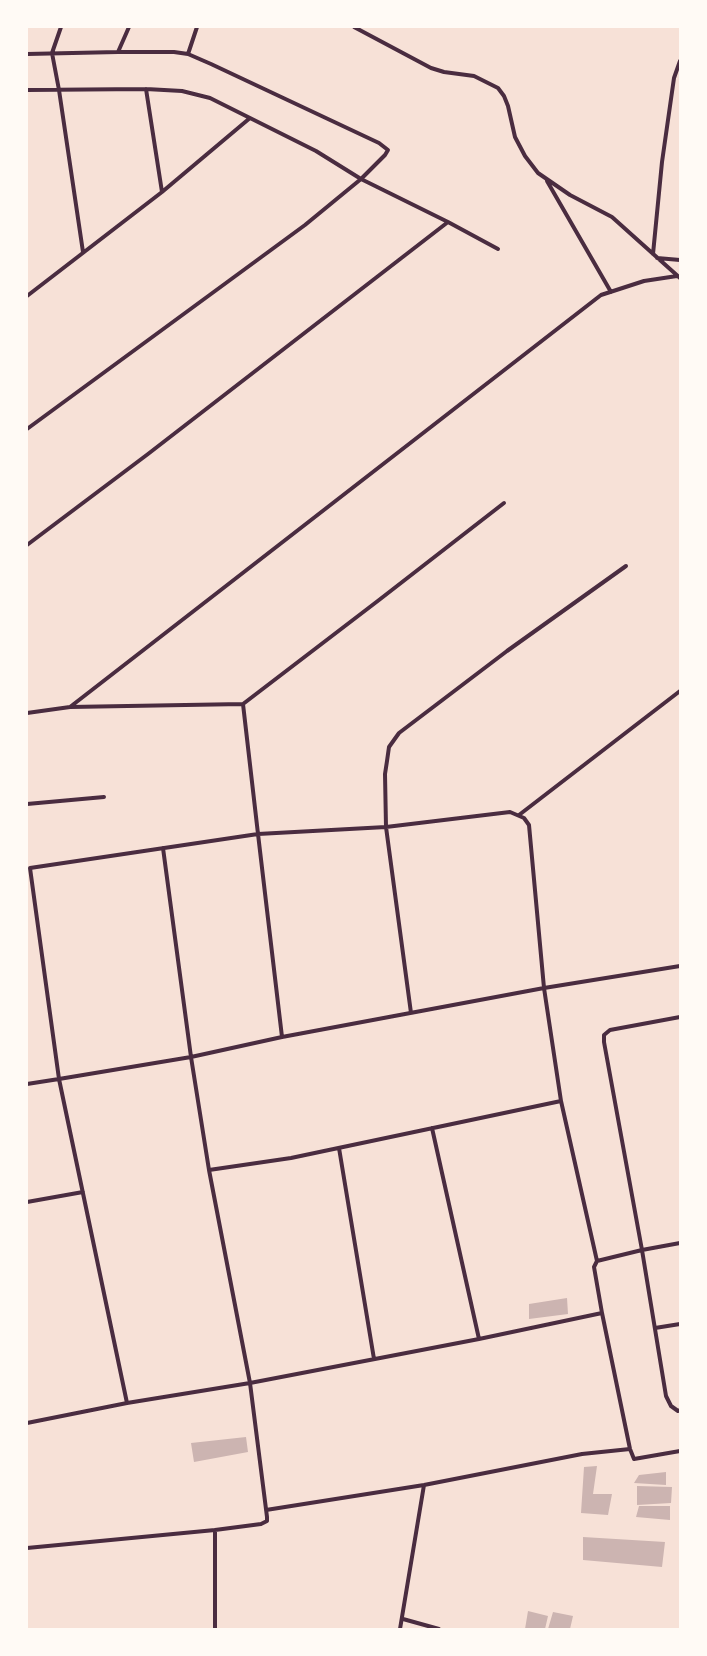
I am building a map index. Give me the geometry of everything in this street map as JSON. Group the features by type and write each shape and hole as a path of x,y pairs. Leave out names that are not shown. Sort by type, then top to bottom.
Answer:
{"street":[{"path":"61,27 52,53 60,90 83,252"},
{"path":"118,52 129,27"},
{"path":"188,54 197,27"},
{"path":"354,27 431,68 444,72 474,76 498,88 504,96 515,137 525,156 538,173 546,180 570,195 612,217 679,277"},
{"path":"27,54 118,52 174,52 188,54 385,147 388,150 386,155 360,180 305,225 27,429"},
{"path":"653,254 662,162 674,78 680,61"},
{"path":"146,89 162,192"},
{"path":"27,90 146,89 182,91 210,98 316,151 360,180 448,222 498,249"},
{"path":"27,296 162,192 250,118"},
{"path":"546,180 611,292"},
{"path":"27,545 448,222"},
{"path":"657,258 680,260"},
{"path":"70,707 588,305 601,296 644,281 679,277"},
{"path":"27,713 70,707 243,704 504,503"},
{"path":"411,1013 386,827 385,774 388,747 399,733 507,651 626,566"},
{"path":"519,815 680,691"},
{"path":"243,704 282,1037"},
{"path":"27,804 104,797"},
{"path":"126,1403 58,1078 30,868 258,834 386,827 510,812 524,818 529,825 544,988 560,1101 597,1261 594,1267 602,1313 630,1449 634,1459 680,1451"},
{"path":"27,1548 215,1530 261,1524 267,1521 250,1384 209,1170 191,1057 163,848"},
{"path":"27,1084 191,1057 282,1037 544,988 680,966"},
{"path":"680,1017 610,1030 604,1035 666,1396 671,1406 678,1411 680,1410"},
{"path":"209,1170 291,1158 560,1101"},
{"path":"432,1128 479,1339"},
{"path":"339,1148 374,1359"},
{"path":"27,1202 83,1192"},
{"path":"597,1261 642,1250 680,1243"},
{"path":"27,1422 126,1403 250,1384 602,1313"},
{"path":"655,1328 680,1324"},
{"path":"266,1510 424,1485 582,1454 630,1449"},
{"path":"400,1629 403,1619 424,1485"},
{"path":"215,1530 215,1629"},
{"path":"403,1619 439,1629"}],"building":[{"path":"567,1298 568,1314 529,1319 529,1304"},
{"path":"246,1437 248,1452 194,1462 191,1443"},
{"path":"597,1466 593,1494 612,1494 608,1515 581,1513 584,1467"},
{"path":"666,1472 666,1485 634,1483 639,1475"},
{"path":"637,1486 672,1487 671,1503 637,1505"},
{"path":"639,1506 670,1506 670,1520 636,1517"},
{"path":"583,1537 665,1542 662,1567 583,1560"},
{"path":"528,1611 548,1616 545,1629 525,1629"},
{"path":"553,1612 573,1616 570,1629 548,1629"}]}
